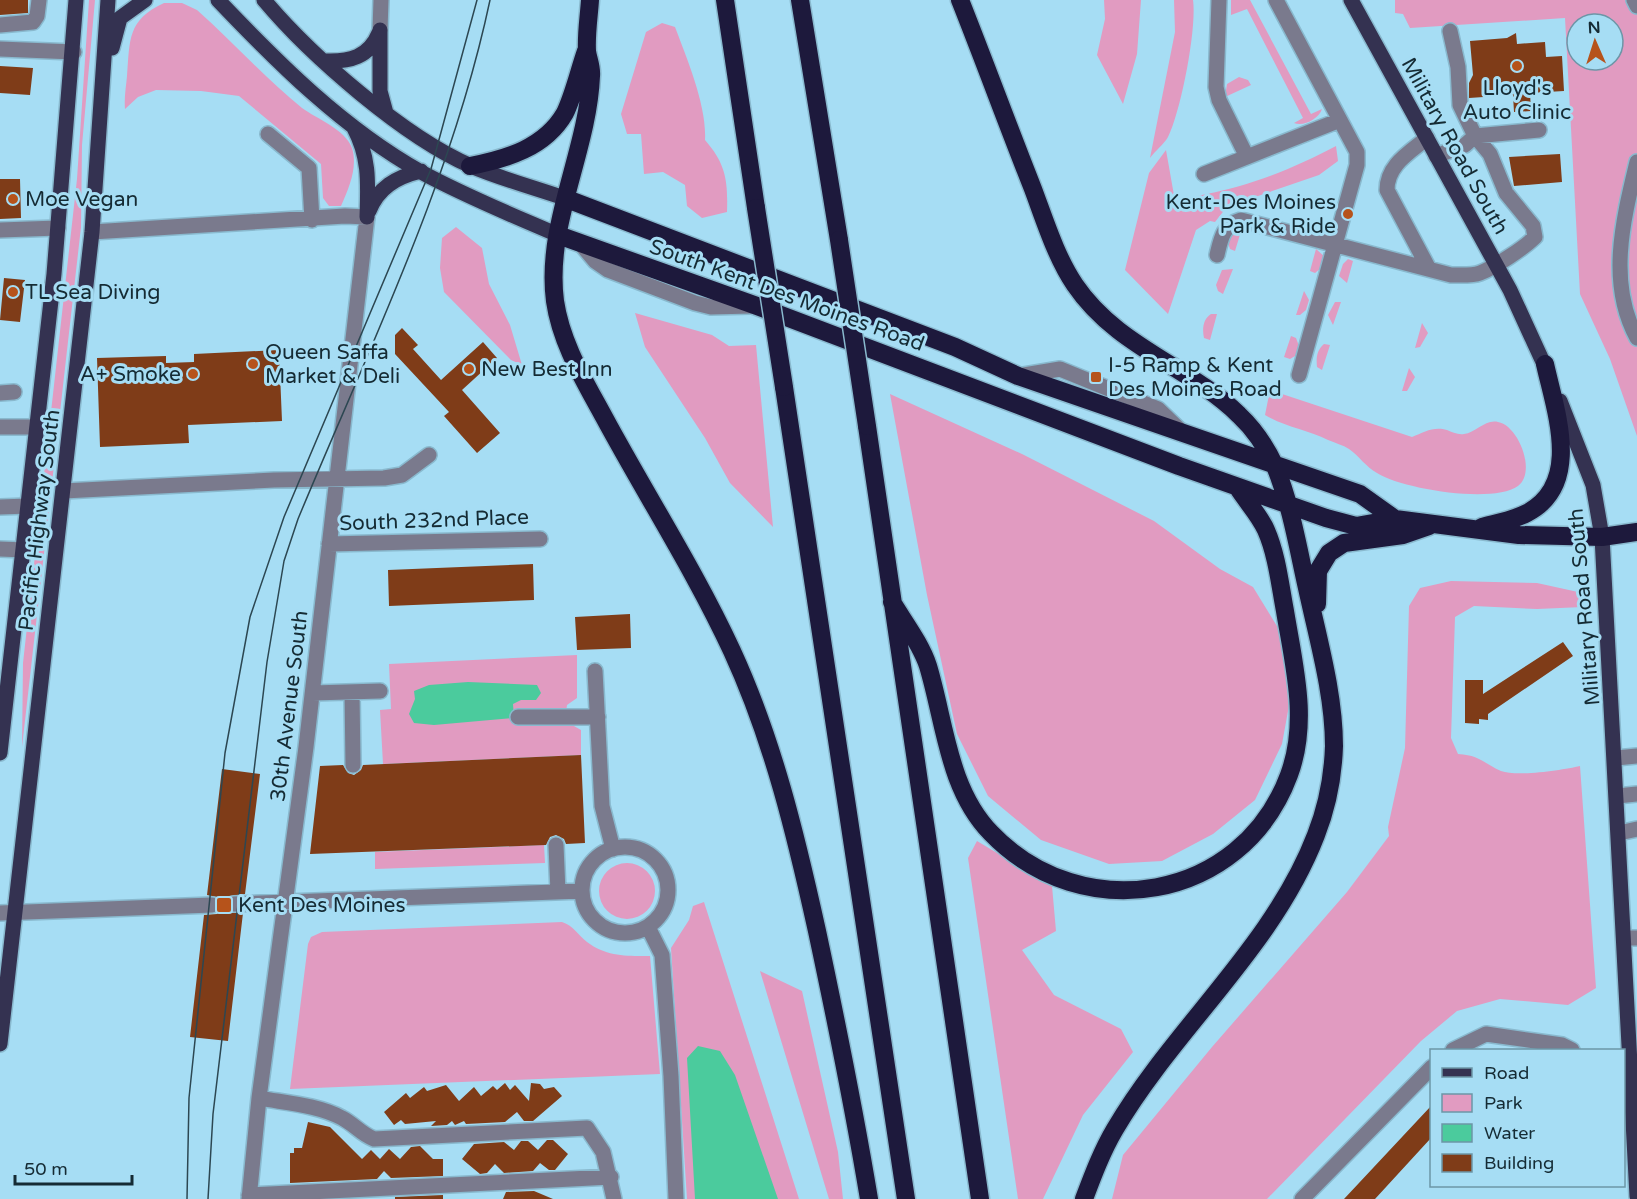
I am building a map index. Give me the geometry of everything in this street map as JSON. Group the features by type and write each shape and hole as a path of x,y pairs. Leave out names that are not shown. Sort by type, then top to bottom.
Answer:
{"highway":[{"path":"590,0 587,49 592,74 554,255 555,299 565,340 585,381 732,651 779,775 848,1072 869,1199"},
{"path":"725,0 906,1199"},
{"path":"801,0 867,426 980,1199"},
{"path":"960,0 1042,214 1075,285 1101,315 1130,340 1228,405 1259,437 1275,467 1287,506 1318,639 1331,712 1334,747 1326,806 1310,852 1262,931 1129,1107 1100,1157 1084,1199"},
{"path":"470,166 508,158 534,145 553,128 564,113 587,49"},
{"name":"South Kent Des Moines Road","path":"567,199 955,346 1018,376 1185,436 1360,494 1395,519"},
{"name":"South Kent Des Moines Road","path":"558,235 757,306 1287,506 1356,526 1395,519 1519,535 1602,537 1637,532"},
{"path":"1474,530 1526,514 1548,496 1556,482 1560,471 1561,446 1545,364"},
{"path":"892,602 927,664 961,788 989,831 1008,849 1030,866 1087,888 1111,891 1140,890 1188,879 1235,852 1253,834 1275,805 1289,775 1297,745 1300,696 1278,569 1266,530 1238,488"},
{"path":"1318,639 1318,571 1329,553 1344,543 1403,535 1432,525"}],"main road":[{"name":"Pacific Highway South","path":"0,753 5,669 24,550 38,427 74,52 76,0"},
{"name":"Pacific Highway South","path":"0,1044 7,913 64,491 92,232 108,0"},
{"path":"101,86 120,18 145,0"},
{"name":"South Kent Des Moines Road","path":"218,0 279,63 353,125 421,171 558,235"},
{"name":"South Kent Des Moines Road","path":"264,0 325,60 387,114 470,166 567,199"},
{"name":"Military Road South","path":"1351,0 1495,264 1545,364 1593,485 1602,537 1619,832 1631,938 1631,1083 1637,1197"},
{"path":"325,60 347,61 363,54 375,43 380,30"},
{"path":"380,30 380,92 387,114"},
{"path":"353,125 366,156 367,217"},
{"path":"367,217 375,196 392,181 403,175 421,171"}],"street":[{"path":"0,25 33,22 37,16 39,0"},
{"path":"380,30 381,0"},
{"path":"1219,0 1216,87 1219,100 1247,157"},
{"path":"1276,0 1357,152 1357,165 1299,375"},
{"path":"1634,0 1637,6"},
{"path":"1217,255 1223,233 1229,224 1240,220 1451,275 1478,274 1515,250 1522,249 1535,237 1533,226 1506,193 1490,154 1475,136 1460,105 1458,67 1450,31"},
{"path":"0,49 74,52"},
{"path":"1204,174 1340,120"},
{"path":"1436,156 1465,145 1475,136 1539,130"},
{"path":"268,134 309,168 312,220"},
{"path":"1427,138 1394,165 1387,180 1387,190 1429,269"},
{"path":"1637,162 1619,265 1621,297 1637,338"},
{"path":"92,232 312,220 345,216 367,217"},
{"name":"30th Avenue South","path":"249,1197 259,1098 313,693 367,217"},
{"path":"0,230 58,228"},
{"path":"0,427 38,427"},
{"path":"64,491 402,475 429,455"},
{"path":"0,507 28,506"},
{"name":"South 232nd Place","path":"329,544 540,539"},
{"path":"0,549 24,550"},
{"path":"595,671 602,806 613,849"},
{"path":"313,693 380,691"},
{"path":"352,692 353,765"},
{"path":"518,717 598,717"},
{"path":"1616,758 1637,756"},
{"path":"1617,796 1637,794"},
{"path":"1619,832 1637,829"},
{"path":"556,844 558,892"},
{"path":"636,847 649,854 660,864 667,877 669,892 665,907 648,927 635,932 608,930 596,923 588,912 582,891 585,871 594,859 613,849 636,847"},
{"path":"234,904 582,891"},
{"path":"7,913 212,905"},
{"path":"648,927 662,955 671,1076 676,1199"},
{"path":"1455,1049 1486,1034 1562,1045 1570,1049"},
{"path":"1302,1199 1430,1068"},
{"path":"259,1098 321,1110 344,1118 361,1134 374,1138 587,1128 603,1152 611,1177 614,1199"},
{"path":"249,1197 611,1177"}],"green space":[{"path":"89,0 95,0 82,145 81,227 22,747 23,663 77,179"},
{"path":"1104,0 1141,0 1137,54 1123,104 1097,55 1105,19"},
{"path":"1174,0 1193,0 1193,30 1183,90 1173,125 1166,140 1150,158 1175,32"},
{"path":"1231,0 1250,0 1311,114 1322,109 1314,119 1302,124 1294,123 1303,118 1247,9 1231,15"},
{"path":"1395,0 1637,0 1637,436 1610,359 1580,294 1568,72 1625,72 1625,12 1565,12 1565,18 1410,28 1403,14 1395,13"},
{"path":"164,3 182,3 197,10 302,108 343,135 352,148 354,163 350,185 341,206 329,206 323,198 321,164 239,96 201,91 156,90 138,97 125,109 130,42 133,32 143,17"},
{"path":"662,23 675,27 690,68 703,112 705,140 717,157 724,173 727,212 702,218 687,206 685,185 663,172 644,174 641,134 627,134 621,114 646,32"},
{"path":"1239,77 1248,80 1251,85 1225,97 1227,84"},
{"path":"1336,146 1338,161 1319,175 1258,196 1254,206 1226,208 1215,222 1210,221 1196,230 1168,314 1125,270 1149,173 1166,150 1175,201 1256,181"},
{"path":"456,227 482,248 489,284 510,325 522,365 511,360 444,292 440,268 442,238"},
{"path":"1238,227 1242,228 1235,251 1230,249 1228,243 1231,232"},
{"path":"1316,249 1325,257 1321,268 1315,273 1310,271"},
{"path":"1348,259 1353,261 1347,283 1339,276 1343,264"},
{"path":"1233,269 1223,294 1218,291 1216,285 1222,270"},
{"path":"1304,291 1309,300 1306,310 1296,315"},
{"path":"1335,302 1341,302 1333,325 1328,315"},
{"path":"635,313 712,335 729,346 756,345 773,527 730,483 705,438 645,347"},
{"path":"1211,314 1217,314 1210,340 1204,338 1203,328 1206,319"},
{"path":"1422,323 1428,333 1420,347 1415,348"},
{"path":"1291,336 1296,338 1299,346 1295,356 1290,359 1284,357"},
{"path":"1324,344 1330,345 1322,370 1317,367 1317,360 1318,351"},
{"path":"1409,368 1415,377 1407,391 1402,391"},
{"path":"1276,392 1412,437 1438,429 1464,434 1489,422 1498,422 1512,431 1518,440 1523,450 1526,471 1518,486 1489,494 1426,489 1389,479 1373,471 1347,448 1280,423 1265,415 1269,395"},
{"path":"890,394 1022,454 1154,521 1220,569 1253,587 1283,636 1292,689 1282,744 1255,800 1213,834 1162,861 1109,864 1041,840 988,796 957,734 927,595"},
{"path":"1451,581 1537,583 1578,592 1583,607 1537,609 1474,606 1455,617 1451,738 1458,754 1476,758 1508,773 1540,772 1580,766 1596,988 1568,1005 1500,999 1457,1011 1421,1041 1267,1199 1112,1199 1123,1155 1212,1047 1347,892 1389,836 1388,827 1405,748 1409,606 1420,588"},
{"path":"577,655 577,698 567,705 565,721 581,730 581,755 383,764 380,710 391,709 389,664"},
{"path":"977,841 1052,886 1056,931 1022,950 1054,995 1121,1029 1133,1052 1083,1115 1043,1199 1018,1199 968,858"},
{"path":"544,845 545,863 375,869 375,852"},
{"path":"627,863 638,865 647,871 653,880 655,891 653,902 647,911 638,917 627,919 616,917 607,911 601,902 599,891 601,880 607,871 616,865"},
{"path":"704,902 799,1199 687,1199 671,948 689,920 693,906"},
{"path":"562,922 602,951 625,956 650,956 660,1074 290,1089 308,944 311,937 322,932"},
{"path":"760,971 802,991 838,1152 843,1199 829,1199"}],"water":[{"path":"468,682 537,685 541,693 536,700 521,700 513,704 514,718 434,725 414,723 409,714 415,699 414,691 429,685"},
{"path":"698,1046 720,1051 735,1075 778,1199 695,1199 687,1058"}],"building":[{"path":"0,0 28,0 28,13 0,15"},
{"name":"Lloyd's Auto Clinic","path":"1516,33 1517,44 1545,42 1546,57 1562,56 1564,91 1530,93 1531,111 1514,112 1513,95 1469,98 1469,83 1473,75 1470,41 1507,38"},
{"path":"0,66 33,68 30,95 0,93"},
{"path":"1560,154 1562,182 1514,186 1509,157"},
{"name":"Moe Vegan","path":"0,179 20,179 21,218 0,219"},
{"name":"TL Sea Diving","path":"4,278 25,280 20,322 0,320"},
{"name":"New Best Inn","path":"402,328 418,345 413,349 441,380 483,342 497,358 462,390 500,433 477,453 444,416 449,412 395,354 395,335"},
{"path":"279,350 282,421 188,425 189,443 100,447 97,358 166,356 166,363 194,362 194,354"},
{"path":"533,564 534,600 389,606 388,570"},
{"path":"630,614 631,648 577,650 575,617"},
{"path":"1563,642 1573,656 1488,714 1488,720 1479,719 1479,724 1465,723 1465,680 1483,680 1483,694"},
{"path":"581,755 585,843 566,844 564,839 556,835 550,837 546,845 310,854 320,766 343,765 348,773 354,775 361,770 363,765"},
{"name":"Kent Des Moines","path":"222,769 260,774 245,894 229,896 224,904 230,913 243,913 228,1041 190,1037 204,915 217,914 222,905 217,897 207,895"},
{"path":"505,1083 510,1090 515,1085 529,1101 531,1083 540,1084 544,1089 554,1087 562,1096 533,1121 524,1121 517,1112 505,1122 466,1124 464,1121 455,1125 452,1121 447,1125 431,1126 436,1121 405,1124 401,1120 394,1125 384,1112 406,1093 410,1098 424,1087 427,1091 446,1085 459,1101 474,1087 481,1096 493,1086 497,1090"},
{"path":"1430,1107 1430,1139 1375,1199 1344,1199"},
{"path":"308,1122 330,1127 362,1159 371,1150 380,1159 389,1149 400,1159 411,1147 420,1146 433,1159 443,1159 443,1176 391,1178 384,1171 377,1179 290,1183 290,1153 294,1153 294,1148 302,1148"},
{"path":"547,1140 553,1140 568,1154 555,1170 549,1170 540,1163 533,1171 504,1173 495,1164 487,1173 480,1174 462,1159 474,1144 504,1142 514,1150 521,1141 528,1141 538,1150"},
{"path":"534,1191 553,1199 503,1199 506,1192"},
{"path":"443,1195 443,1199 395,1199 395,1197"}],"tram line":[{"path":"187,1199 189,1098 225,753 250,617 284,517 431,169 477,0"},
{"path":"208,1199 213,1114 267,662 284,561 298,519 406,264 431,199 474,67 490,0"}],"place":[{"name":"Lloyd's Auto Clinic","path":"1517,66"},
{"name":"Moe Vegan","path":"13,199"},
{"name":"Kent-Des Moines Park & Ride","path":"1348,214"},
{"name":"TL Sea Diving","path":"13,292"},
{"name":"Queen Saffa Market & Deli","path":"253,364"},
{"name":"New Best Inn","path":"469,369"},
{"name":"A+ Smoke","path":"193,374"},
{"name":"I-5 Ramp & Kent Des Moines Road","path":"1096,377"},
{"name":"Kent Des Moines","path":"224,905"}]}
